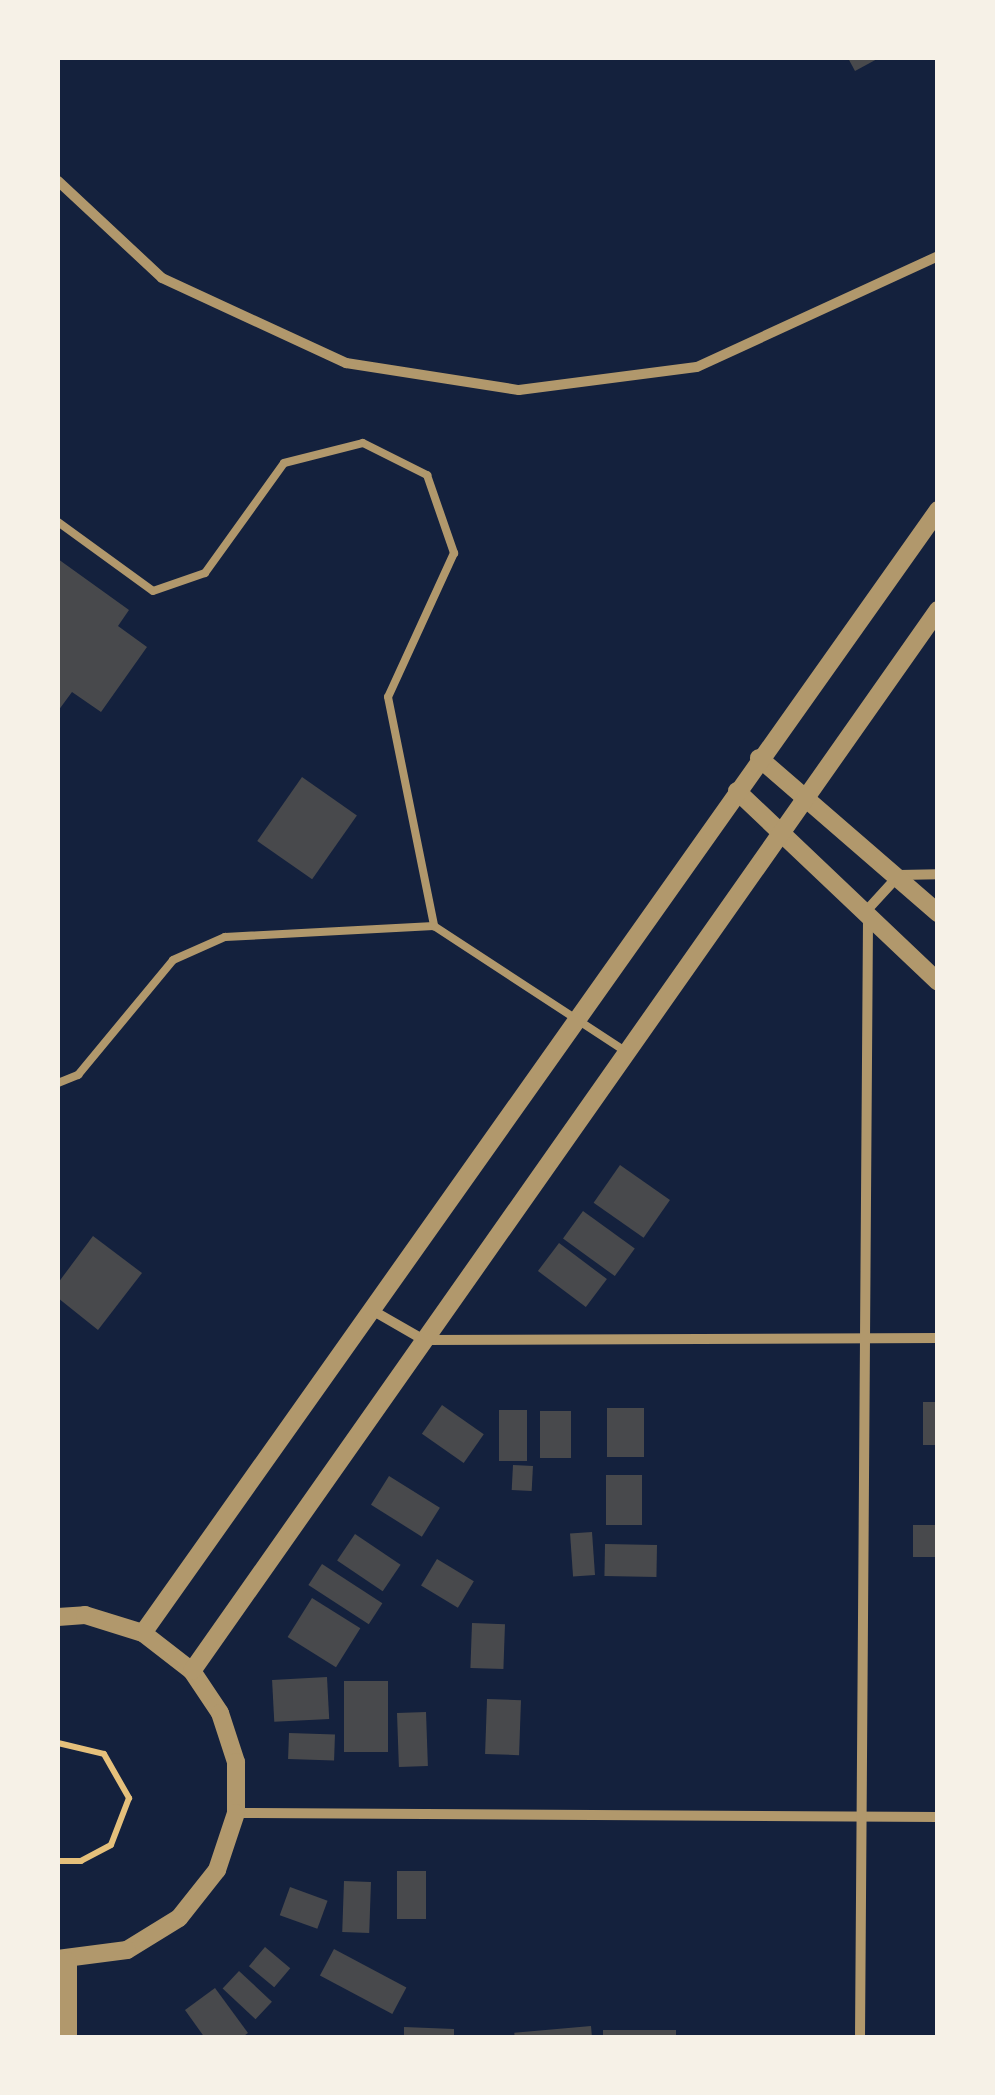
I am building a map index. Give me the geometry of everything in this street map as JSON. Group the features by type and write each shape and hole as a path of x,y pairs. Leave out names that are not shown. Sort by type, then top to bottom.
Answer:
{"street":[{"path":"58,181 162,278 346,364 519,390 697,368 938,256"},
{"path":"142,1633 938,510"},
{"path":"192,1671 938,610"},
{"path":"759,758 900,874 938,913"},
{"path":"737,790 868,909 938,982"},
{"path":"860,2038 868,909 900,874 938,874"},
{"path":"370,1309 424,1340 938,1338"},
{"path":"58,1617 84,1615 142,1633 192,1671 220,1713 236,1762 236,1812 217,1870 179,1918 127,1950 63,1960 68,2038"},
{"path":"236,1812 938,1818"}],"lane":[{"path":"58,522 153,591 205,573 284,463 363,443 428,475 454,553 388,697 434,926"},
{"path":"58,1084 78,1075 173,960 226,937 434,926 627,1053"}],"path":[{"path":"58,1743 104,1754 128,1798 122,1831 111,1845 81,1861 58,1861"}],"building":[{"path":"848,58 879,58 855,71"},
{"path":"58,559 129,610 118,626 147,647 101,712 72,692 58,711"},
{"path":"302,777 357,815 312,879 257,841"},
{"path":"620,1165 670,1200 644,1238 594,1203"},
{"path":"583,1211 635,1249 615,1276 563,1239"},
{"path":"93,1236 142,1273 98,1330 58,1298 58,1283"},
{"path":"559,1243 607,1279 586,1307 538,1271"},
{"path":"923,1402 938,1402 938,1445 923,1445"},
{"path":"442,1405 484,1434 464,1463 422,1434"},
{"path":"607,1408 644,1408 644,1457 607,1457"},
{"path":"499,1410 527,1410 527,1461 499,1461"},
{"path":"540,1411 571,1411 571,1458 540,1458"},
{"path":"513,1465 533,1466 532,1491 512,1490"},
{"path":"606,1475 642,1475 642,1525 606,1525"},
{"path":"389,1476 440,1508 422,1537 371,1505"},
{"path":"913,1525 938,1525 938,1557 913,1557"},
{"path":"592,1532 595,1575 573,1576 570,1534"},
{"path":"355,1534 401,1565 383,1591 337,1561"},
{"path":"605,1544 657,1545 656,1577 604,1576"},
{"path":"437,1559 474,1581 458,1608 421,1586"},
{"path":"322,1564 382,1603 369,1624 308,1585"},
{"path":"312,1598 360,1628 336,1667 288,1637"},
{"path":"472,1623 505,1624 503,1669 470,1668"},
{"path":"327,1677 329,1719 274,1722 272,1680"},
{"path":"344,1681 388,1681 388,1752 344,1752"},
{"path":"487,1699 521,1700 519,1755 485,1754"},
{"path":"426,1712 428,1766 399,1767 397,1713"},
{"path":"289,1733 335,1735 334,1761 288,1759"},
{"path":"397,1871 426,1871 426,1919 397,1919"},
{"path":"344,1881 371,1882 369,1933 342,1932"},
{"path":"290,1887 328,1901 317,1929 280,1915"},
{"path":"265,1947 290,1968 274,1987 249,1966"},
{"path":"334,1949 406,1987 392,2014 320,1975"},
{"path":"239,1971 272,2002 256,2019 223,1989"},
{"path":"215,1988 248,2033 241,2038 205,2038 185,2010"},
{"path":"591,2026 592,2038 515,2038 514,2033"},
{"path":"404,2027 454,2029 454,2038 404,2038"},
{"path":"603,2030 676,2030 676,2038 603,2038"}]}
